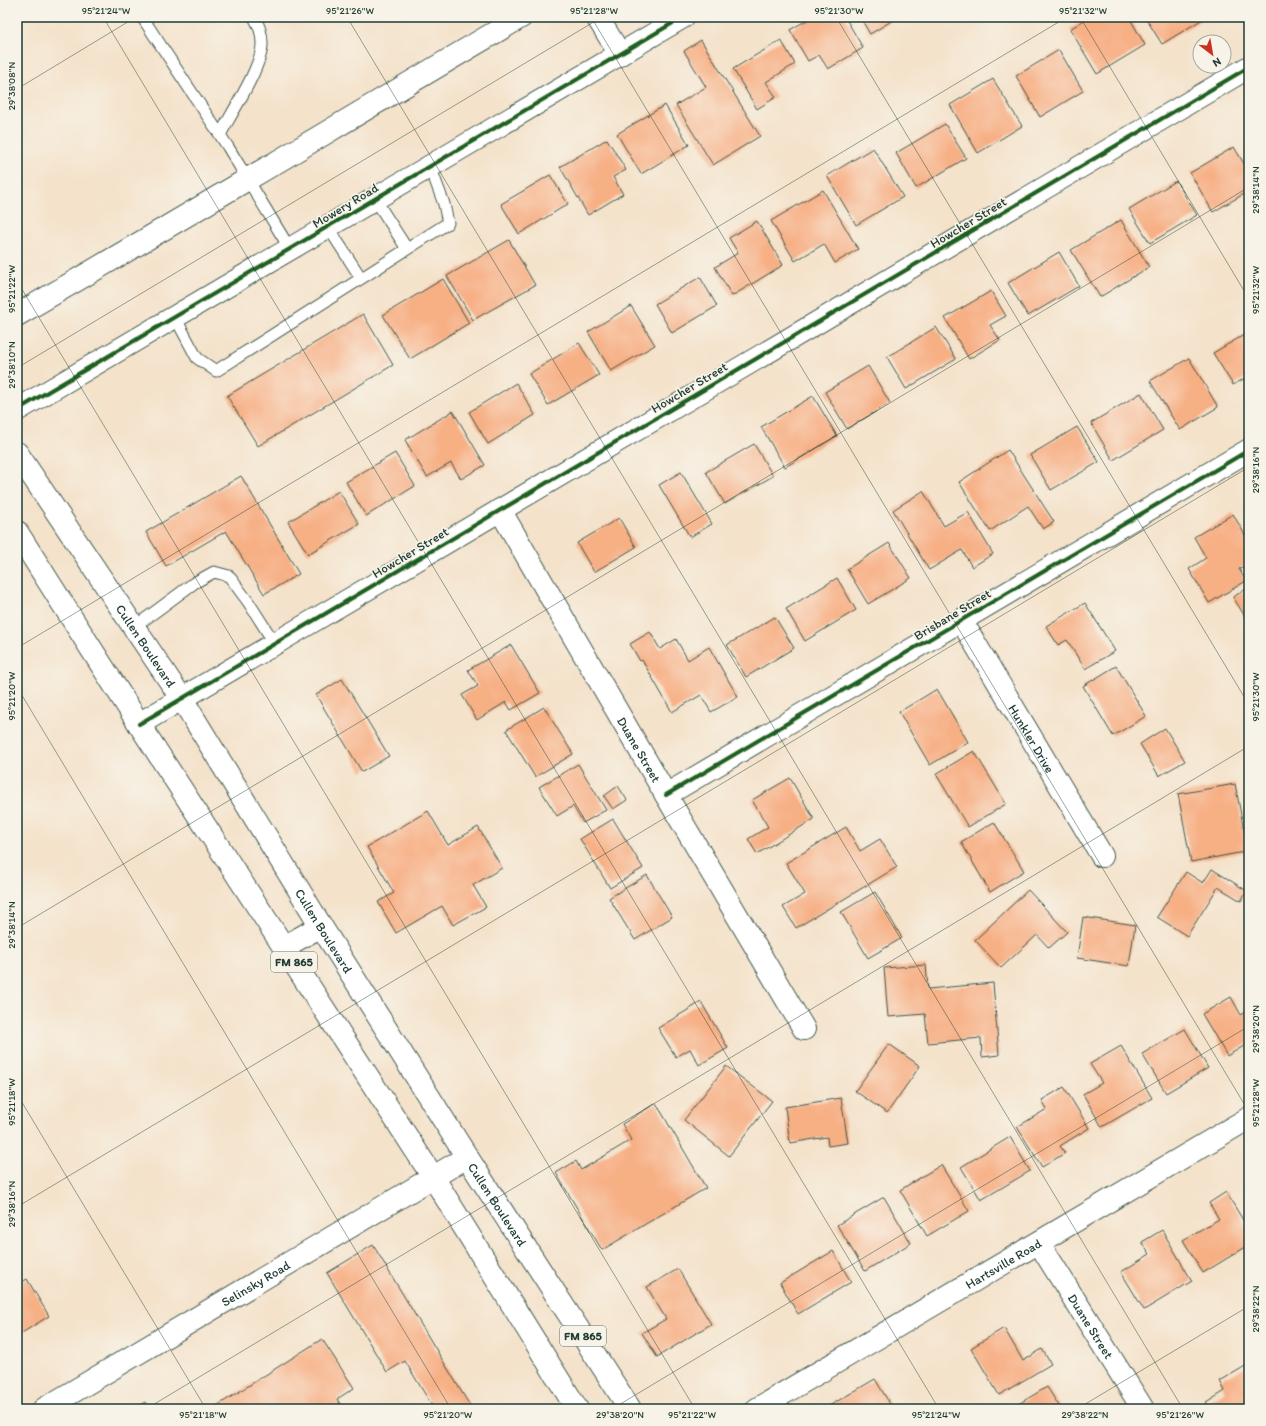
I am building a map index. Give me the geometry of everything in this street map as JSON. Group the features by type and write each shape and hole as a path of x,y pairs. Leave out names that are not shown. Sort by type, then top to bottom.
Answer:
{"street":[{"path":"17,315 130,250 247,178 521,17"},
{"path":"597,17 620,54"},
{"name":"Mowery Road","path":"17,410 683,17"},
{"name":"Howcher Street","path":"139,724 1249,67"},
{"name":"Brisbane Street","path":"666,795 1249,450"},
{"name":"Cullen Boulevard","path":"17,453 182,699 321,926 467,1157 630,1409"},
{"name":"Duane Street","path":"500,510 804,1029"},
{"name":"FM 865","path":"17,532 139,724 433,1177 577,1409"},
{"name":"Hunkler Drive","path":"961,620 1102,856"},
{"path":"284,947 321,926"},
{"name":"Hartsville Road","path":"758,1409 1249,1118"},
{"name":"Selinsky Road","path":"44,1409 467,1157"},
{"name":"Duane Street","path":"1038,1243 1143,1409"}],"lane":[{"path":"142,17 220,135 290,249"},
{"path":"220,135 256,67 262,44 260,26 254,17"},
{"path":"174,317 197,358 216,371 448,223 444,204 430,166"},
{"path":"375,199 407,249"},
{"path":"328,227 361,278"},
{"path":"133,628 194,583 214,572 229,576 249,603 275,644"}],"building":[{"path":"812,17 845,17 863,48 828,69 819,55 808,61 790,30"},
{"path":"860,17 898,17 870,34"},
{"path":"1089,17 1129,17 1145,45 1097,74 1070,29"},
{"path":"1145,17 1206,17 1162,44"},
{"path":"701,40 760,136 713,165 676,105 706,87 684,51"},
{"path":"781,40 795,64 766,82 776,97 757,109 733,69"},
{"path":"1059,50 1083,91 1040,117 1016,76"},
{"path":"993,79 1022,126 978,153 950,105"},
{"path":"665,105 689,145 641,174 617,134"},
{"path":"945,124 966,158 916,188 896,153"},
{"path":"607,139 626,170 613,177 623,194 588,215 560,167"},
{"path":"1234,147 1249,172 1249,191 1213,212 1190,173"},
{"path":"873,148 903,197 856,225 827,176"},
{"path":"550,175 568,204 519,234 501,204"},
{"path":"1176,181 1197,215 1150,243 1129,209"},
{"path":"823,190 858,249 835,263 824,244 795,261 771,221"},
{"path":"1121,220 1149,267 1100,297 1071,250"},
{"path":"757,221 783,265 732,296 715,267 738,253 729,238"},
{"path":"509,240 535,285 473,320 447,276"},
{"path":"1059,252 1079,286 1028,316 1008,283"},
{"path":"700,277 717,306 672,333 655,304"},
{"path":"443,279 469,323 410,359 383,315"},
{"path":"991,291 1006,316 990,325 1000,340 969,359 945,318"},
{"path":"631,306 655,345 611,371 588,332"},
{"path":"363,314 393,365 258,446 227,396"},
{"path":"936,327 956,359 906,389 887,357"},
{"path":"1249,332 1249,376 1233,385 1213,353"},
{"path":"579,343 599,375 548,405 529,374"},
{"path":"1189,358 1218,407 1180,430 1150,381"},
{"path":"868,366 890,403 847,429 825,392"},
{"path":"516,383 535,415 488,444 469,412"},
{"path":"1141,393 1163,430 1113,460 1091,423"},
{"path":"813,396 837,436 785,467 761,427"},
{"path":"453,411 485,465 461,479 451,463 427,477 405,440"},
{"path":"1077,427 1099,462 1051,490 1030,455"},
{"path":"754,444 773,476 725,504 706,472"},
{"path":"1008,450 1054,522 1043,529 1028,506 990,531 959,482"},
{"path":"395,453 415,486 366,516 346,482"},
{"path":"681,472 712,524 690,537 659,485"},
{"path":"241,476 299,574 264,594 226,531 166,566 146,532"},
{"path":"339,491 359,524 308,554 288,522"},
{"path":"923,491 944,526 968,512 993,554 972,567 962,550 929,570 893,510"},
{"path":"1233,514 1249,542 1249,563 1239,569 1246,581 1209,603 1189,569 1206,558 1194,537"},
{"path":"619,518 636,547 594,572 577,543"},
{"path":"889,543 911,578 868,604 847,569"},
{"path":"837,578 856,610 805,641 786,609"},
{"path":"1249,587 1249,623 1233,597"},
{"path":"1085,603 1115,651 1085,669 1067,640 1058,645 1046,626"},
{"path":"775,617 794,648 746,677 727,645"},
{"path":"650,632 660,649 676,639 688,660 709,647 738,697 711,712 701,695 672,712 642,660 640,661 630,644"},
{"path":"511,645 540,693 511,710 506,702 477,720 462,695 478,686 468,670"},
{"path":"1116,666 1146,716 1113,736 1083,686"},
{"path":"342,679 389,756 362,772 316,695"},
{"path":"937,689 968,742 930,765 899,712"},
{"path":"544,707 573,754 535,777 506,730"},
{"path":"1165,728 1185,761 1159,776 1140,744"},
{"path":"974,751 1006,804 968,827 936,774"},
{"path":"578,764 606,810 583,823 573,806 557,816 539,787"},
{"path":"790,778 814,819 757,854 748,839 768,827 752,800"},
{"path":"1235,784 1245,835 1249,834 1249,851 1191,862 1178,794"},
{"path":"618,786 627,800 613,809 604,796"},
{"path":"428,811 448,845 478,827 502,868 473,885 486,907 453,925 442,906 396,933 378,902 394,893 367,847"},
{"path":"613,819 643,868 610,888 580,839"},
{"path":"994,822 1024,871 990,892 961,842"},
{"path":"846,827 860,851 880,839 897,867 796,928 783,907 805,894 786,863"},
{"path":"1212,869 1247,891 1241,901 1218,887 1187,936 1157,917 1186,872 1203,883"},
{"path":"647,875 672,917 635,940 609,898"},
{"path":"1028,890 1067,932 1049,948 1037,935 1001,968 975,940"},
{"path":"875,892 902,938 868,958 841,912"},
{"path":"1083,917 1135,925 1129,966 1077,958"},
{"path":"926,965 928,989 993,983 999,1055 982,1057 981,1038 928,1043 925,1014 888,1017 884,968"},
{"path":"1231,997 1241,1015 1249,1010 1249,1043 1227,1056 1202,1014"},
{"path":"701,1002 728,1048 699,1065 690,1049 676,1057 658,1028"},
{"path":"1185,1029 1208,1068 1166,1093 1142,1054"},
{"path":"889,1044 920,1066 887,1113 855,1091"},
{"path":"1121,1046 1152,1098 1102,1127 1083,1094 1102,1083 1090,1064"},
{"path":"726,1066 772,1101 729,1156 684,1120"},
{"path":"1064,1087 1089,1128 1060,1146 1065,1153 1042,1167 1017,1127 1047,1109 1042,1100"},
{"path":"841,1098 848,1143 828,1146 827,1137 790,1143 785,1107"},
{"path":"656,1103 706,1188 602,1250 556,1173 576,1161 581,1170 631,1140 622,1124"},
{"path":"1010,1137 1030,1171 981,1200 961,1167"},
{"path":"941,1165 969,1211 927,1236 900,1190"},
{"path":"1226,1192 1249,1230 1249,1245 1203,1273 1183,1240 1219,1219 1209,1203"},
{"path":"884,1197 911,1243 865,1271 837,1225"},
{"path":"1162,1230 1192,1281 1144,1310 1121,1272 1150,1254 1142,1242"},
{"path":"373,1245 472,1409 434,1409 405,1361 387,1372 327,1273"},
{"path":"833,1251 851,1282 798,1314 780,1283"},
{"path":"678,1269 711,1324 657,1357 642,1333 666,1319 647,1287"},
{"path":"27,1279 49,1316 17,1336 17,1285"},
{"path":"1004,1328 1023,1361 1042,1349 1051,1364 999,1395 971,1348"},
{"path":"322,1339 354,1388 337,1399 343,1409 301,1409 298,1405 291,1409 212,1409"},
{"path":"1247,1365 1249,1369 1249,1409 1210,1409 1206,1403 1225,1391 1220,1381"},
{"path":"875,1379 893,1409 824,1409"},
{"path":"1047,1387 1061,1409 1010,1409"},
{"path":"145,1402 149,1409 133,1409"}],"cycle path":[{"path":"17,410 683,17"},
{"path":"139,724 1249,67"},
{"path":"666,795 1249,450"}]}
